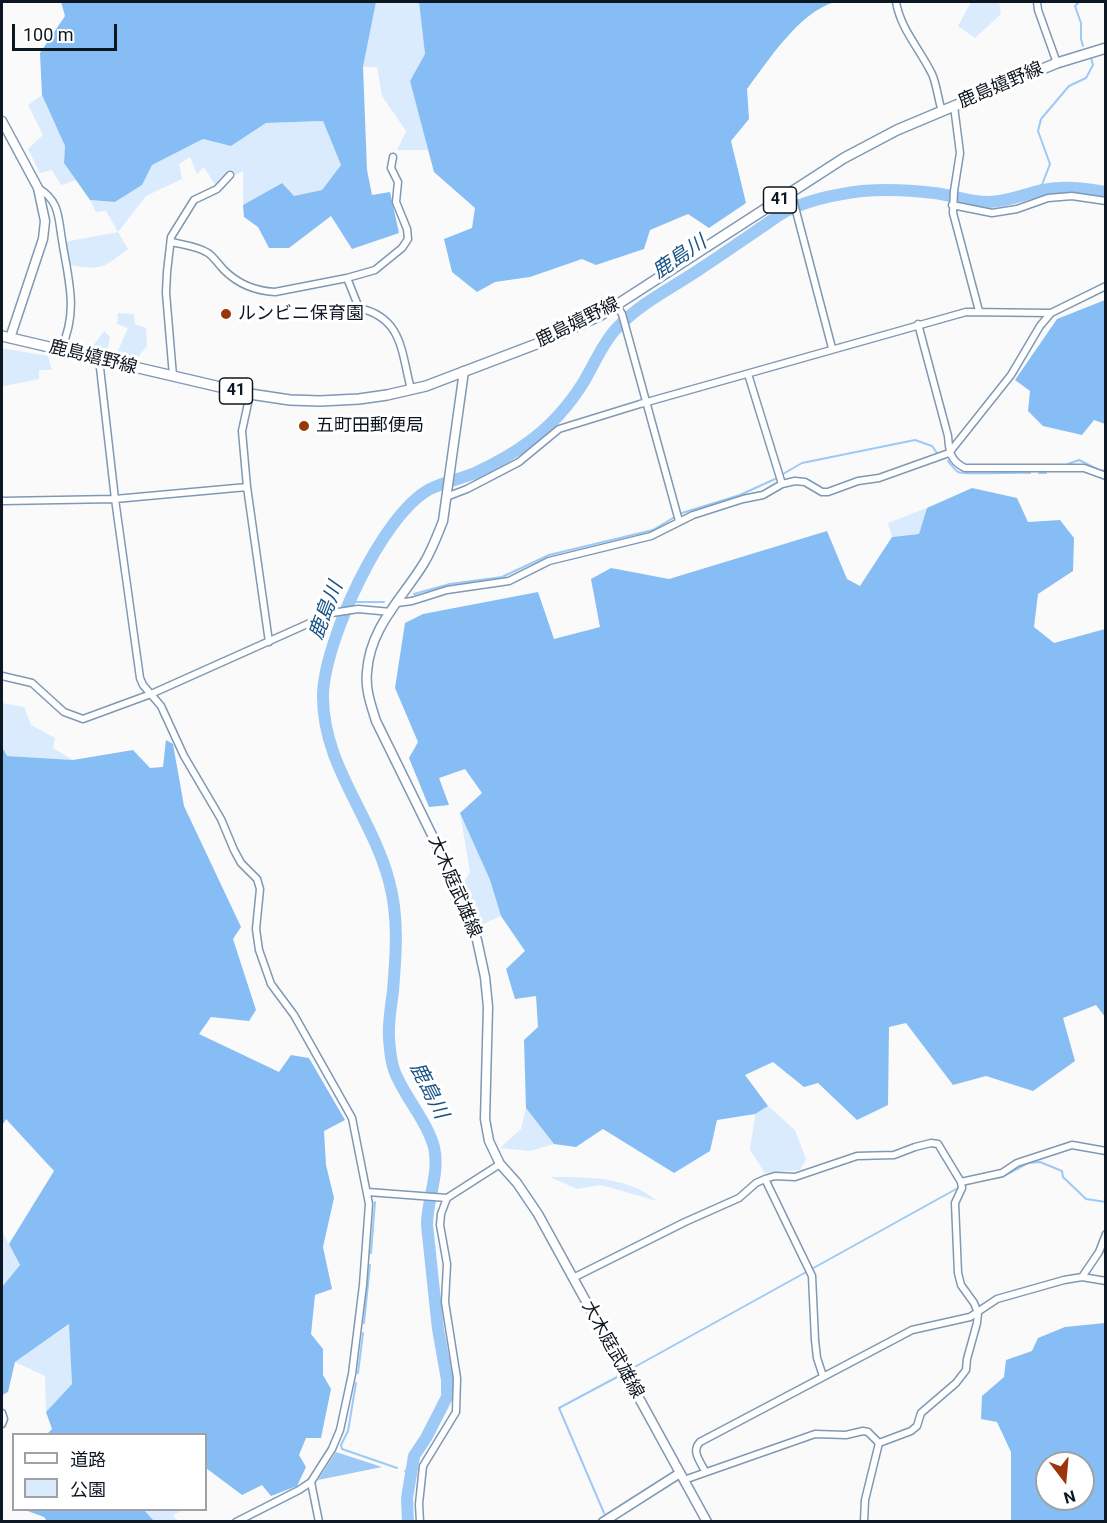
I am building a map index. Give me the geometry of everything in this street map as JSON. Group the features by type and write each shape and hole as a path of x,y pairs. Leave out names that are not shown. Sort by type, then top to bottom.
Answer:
{"main road":[{"name":"鹿島嬉野線","path":"6,337 250,394 290,400 359,399 426,386 619,310 844,158 897,130 1057,63 1106,48"},
{"path":"2,121 38,188 45,221 43,239 6,337"},
{"name":"大木庭武雄線","path":"464,371 442,521 434,544 423,564 375,633 366,674 368,694 376,721 458,888 477,940 485,977 488,1007 485,1119 489,1141 500,1164 517,1183 538,1214 707,1521"},
{"path":"603,1521 613,1519 682,1476"}],"street":[{"path":"896,2 898,13 914,47 932,75 942,111"},
{"path":"1037,2 1057,63"},
{"path":"954,106 960,153 952,205 979,311"},
{"path":"171,242 197,247 210,254 240,284 265,292 348,278 375,270 402,248 408,239 407,229 396,202 398,182 391,168 393,157"},
{"path":"173,376 166,292 171,237 194,200 217,189 230,175"},
{"path":"38,188 48,194 58,210 71,286 67,337 61,350"},
{"path":"792,195 832,348"},
{"path":"952,205 992,213 1017,209 1048,198 1072,196 1106,201"},
{"path":"348,278 360,308 374,311 387,320 395,330 411,389"},
{"path":"397,603 447,590 509,581 549,561 651,536 679,520 743,499 763,495 782,484 795,481 805,482 822,492 828,492 858,481 879,478 949,453 1011,375 1040,326 1051,313 1106,286"},
{"path":"619,310 679,520"},
{"path":"445,497 519,462 559,429 832,348 966,312 1051,313"},
{"path":"918,324 948,436 949,453 957,464 965,468 1084,468 1106,476"},
{"path":"99,359 137,663 143,685 160,706 184,756 221,819 241,863 257,879 260,889 256,929 259,950 271,984 294,1015 352,1118 368,1192 369,1218 352,1374 340,1430 332,1449 311,1482 236,1521"},
{"path":"748,374 782,484"},
{"path":"250,394 242,430 269,642"},
{"path":"2,501 115,499 248,487"},
{"path":"2,676 32,683 64,712 83,719 151,694 332,613 358,609 391,612"},
{"path":"573,1278 685,1222 739,1198 765,1179 804,1174 857,1156 894,1155 931,1143 938,1144 961,1182 962,1188 955,1203 958,1273 961,1285 978,1313 977,1323 966,1370 956,1383 921,1413 917,1426 879,1443"},
{"path":"961,1182 1002,1173 1017,1163 1072,1145 1106,1151"},
{"path":"368,1192 445,1198 500,1164"},
{"path":"765,1179 810,1270 814,1340 817,1358 824,1376"},
{"path":"420,1521 419,1504 423,1466 456,1412 457,1378 445,1302 447,1264 441,1225 445,1198"},
{"path":"1082,1277 1106,1234"},
{"path":"705,1471 695,1451 700,1442 912,1330 978,1313 997,1299 1064,1280 1082,1277 1106,1281"},
{"path":"2,1413 4,1419 2,1424"},
{"path":"682,1476 705,1471 814,1434 846,1435 863,1431 868,1432 879,1443"},
{"path":"864,1521 865,1500 879,1443"},
{"path":"311,1482 319,1521"}],"green space":[{"path":"376,2 419,2 425,54 410,81 429,150 397,150 406,131 382,96 377,67 363,67"},
{"path":"971,2 999,2 1001,14 975,38 958,26"},
{"path":"42,95 65,146 64,163 76,180 61,185 52,170 40,173 28,149 43,135 28,105"},
{"path":"323,121 341,165 322,190 294,196 281,183 243,205 243,171 215,185 204,167 197,174 190,157 179,164 182,179 146,196 118,232 106,211 96,212 90,200 115,202 142,185 152,165 203,139 231,146 266,123"},
{"path":"118,232 128,249 112,261 95,267 69,265 64,242"},
{"path":"118,313 134,314 135,324 146,328 147,346 137,358 117,353 128,328 117,324"},
{"path":"104,331 110,337 107,351 92,347"},
{"path":"2,348 48,356 52,370 39,370 39,379 4,386 2,383"},
{"path":"927,508 919,534 892,537 888,523"},
{"path":"2,703 24,707 31,725 55,738 53,748 73,760 6,756 2,747"},
{"path":"460,813 490,880 501,916 479,926 464,882 470,872"},
{"path":"768,1106 795,1130 806,1159 800,1170 765,1173 750,1150 755,1114"},
{"path":"526,1108 554,1144 530,1151 500,1148 521,1129"},
{"path":"550,1177 592,1178 620,1182 646,1193 657,1201 601,1185 577,1189"},
{"path":"2,1231 20,1265 2,1287"},
{"path":"70,1324 72,1384 46,1412 45,1376 15,1362"},
{"path":"145,1511 180,1512 173,1515 178,1521 154,1521"}],"shaded area":[{"path":"61,2 376,2 363,67 367,170 372,195 390,192 399,233 352,249 331,216 289,248 269,248 258,227 244,217 243,205 282,183 294,196 322,190 341,165 323,121 266,123 231,146 203,139 152,165 142,185 115,202 90,200 64,163 65,146 42,95 40,53 65,16"},
{"path":"419,2 835,2 822,7 797,26 747,89 749,119 731,141 746,203 709,228 688,214 650,230 644,249 596,265 582,259 530,277 495,282 477,292 452,272 444,239 472,228 475,208 434,172 410,81 425,54"},
{"path":"1105,300 1105,424 1094,420 1082,435 1043,426 1028,411 1030,391 1015,380 1057,319"},
{"path":"972,488 1017,498 1028,522 1060,520 1074,538 1073,571 1038,594 1034,627 1054,643 1105,629 1105,1017 1096,1005 1063,1018 1075,1061 1033,1091 986,1076 953,1085 906,1023 889,1027 888,1105 857,1120 818,1083 804,1087 773,1062 745,1075 768,1106 755,1114 717,1120 710,1151 674,1173 603,1129 576,1147 554,1144 526,1108 524,1040 538,1027 536,996 515,999 506,969 525,951 501,916 490,880 460,813 482,793 465,769 439,778 449,805 429,807 409,758 418,742 395,688 405,623 423,614 538,592 554,639 600,627 591,579 611,568 669,579 827,531 847,579 860,586 892,537 919,534 927,508"},
{"path":"166,740 173,744 184,806 241,927 233,939 256,1010 249,1021 211,1017 199,1034 279,1072 291,1055 309,1058 345,1120 324,1131 326,1165 334,1198 323,1247 332,1289 315,1295 311,1334 323,1349 323,1375 331,1389 321,1438 306,1438 299,1455 306,1467 297,1486 271,1496 262,1485 242,1495 207,1469 207,1433 48,1433 52,1429 46,1412 72,1384 69,1324 15,1362 8,1392 2,1395 2,1287 20,1265 9,1244 54,1171 6,1119 2,1126 2,747 7,756 73,760 133,750 150,768 163,767"},
{"path":"1105,1323 1105,1521 1011,1521 1011,1452 997,1422 981,1419 982,1396 1004,1377 1006,1360 1032,1351 1038,1338 1065,1327"},
{"path":"336,1452 382,1467 318,1480"},
{"path":"28,1511 145,1511 154,1521 47,1521 44,1517"}],"waterway":[{"path":"1079,2 1075,6 1081,23 1083,46"},
{"path":"1040,190 1050,164 1038,131 1041,119 1069,86 1086,78 1093,65 1091,58"},
{"name":"鹿島川","path":"408,1522 407,1498 414,1456 447,1397 447,1380 438,1329 427,1225 435,1167 434,1147 393,1068 389,1038 396,936 392,895 381,857 330,744 323,695 333,644 345,613 375,551 393,524 412,503 430,489 475,473 496,462 517,450 552,422 583,383 606,341 625,320 786,211 823,198 871,190 925,192 988,202 1058,188 1106,192"},
{"path":"783,474 802,463 915,440 932,446 937,453"},
{"path":"1068,464 1079,460 1106,471"},
{"path":"948,461 958,472 962,473 1030,473"},
{"path":"1039,473 1046,473"},
{"path":"682,513 740,495 775,479"},
{"path":"414,594 450,584 502,577 549,555 653,530 673,518"},
{"path":"350,602 384,602"},
{"path":"973,1182 1002,1177 1028,1163 1040,1162 1062,1171 1063,1177 1086,1199 1106,1202"},
{"path":"631,1369 967,1183"},
{"path":"371,1253 375,1202"},
{"path":"364,1323 370,1265"},
{"path":"358,1373 363,1333"},
{"path":"604,1513 559,1408 619,1376"},
{"path":"356,1383 348,1431 341,1445 342,1449 397,1468"},
{"path":"405,1471 409,1474"}],"place":[{"name":"ルンビニ保育園","path":"226,314"},
{"name":"五町田郵便局","path":"304,426"}]}
